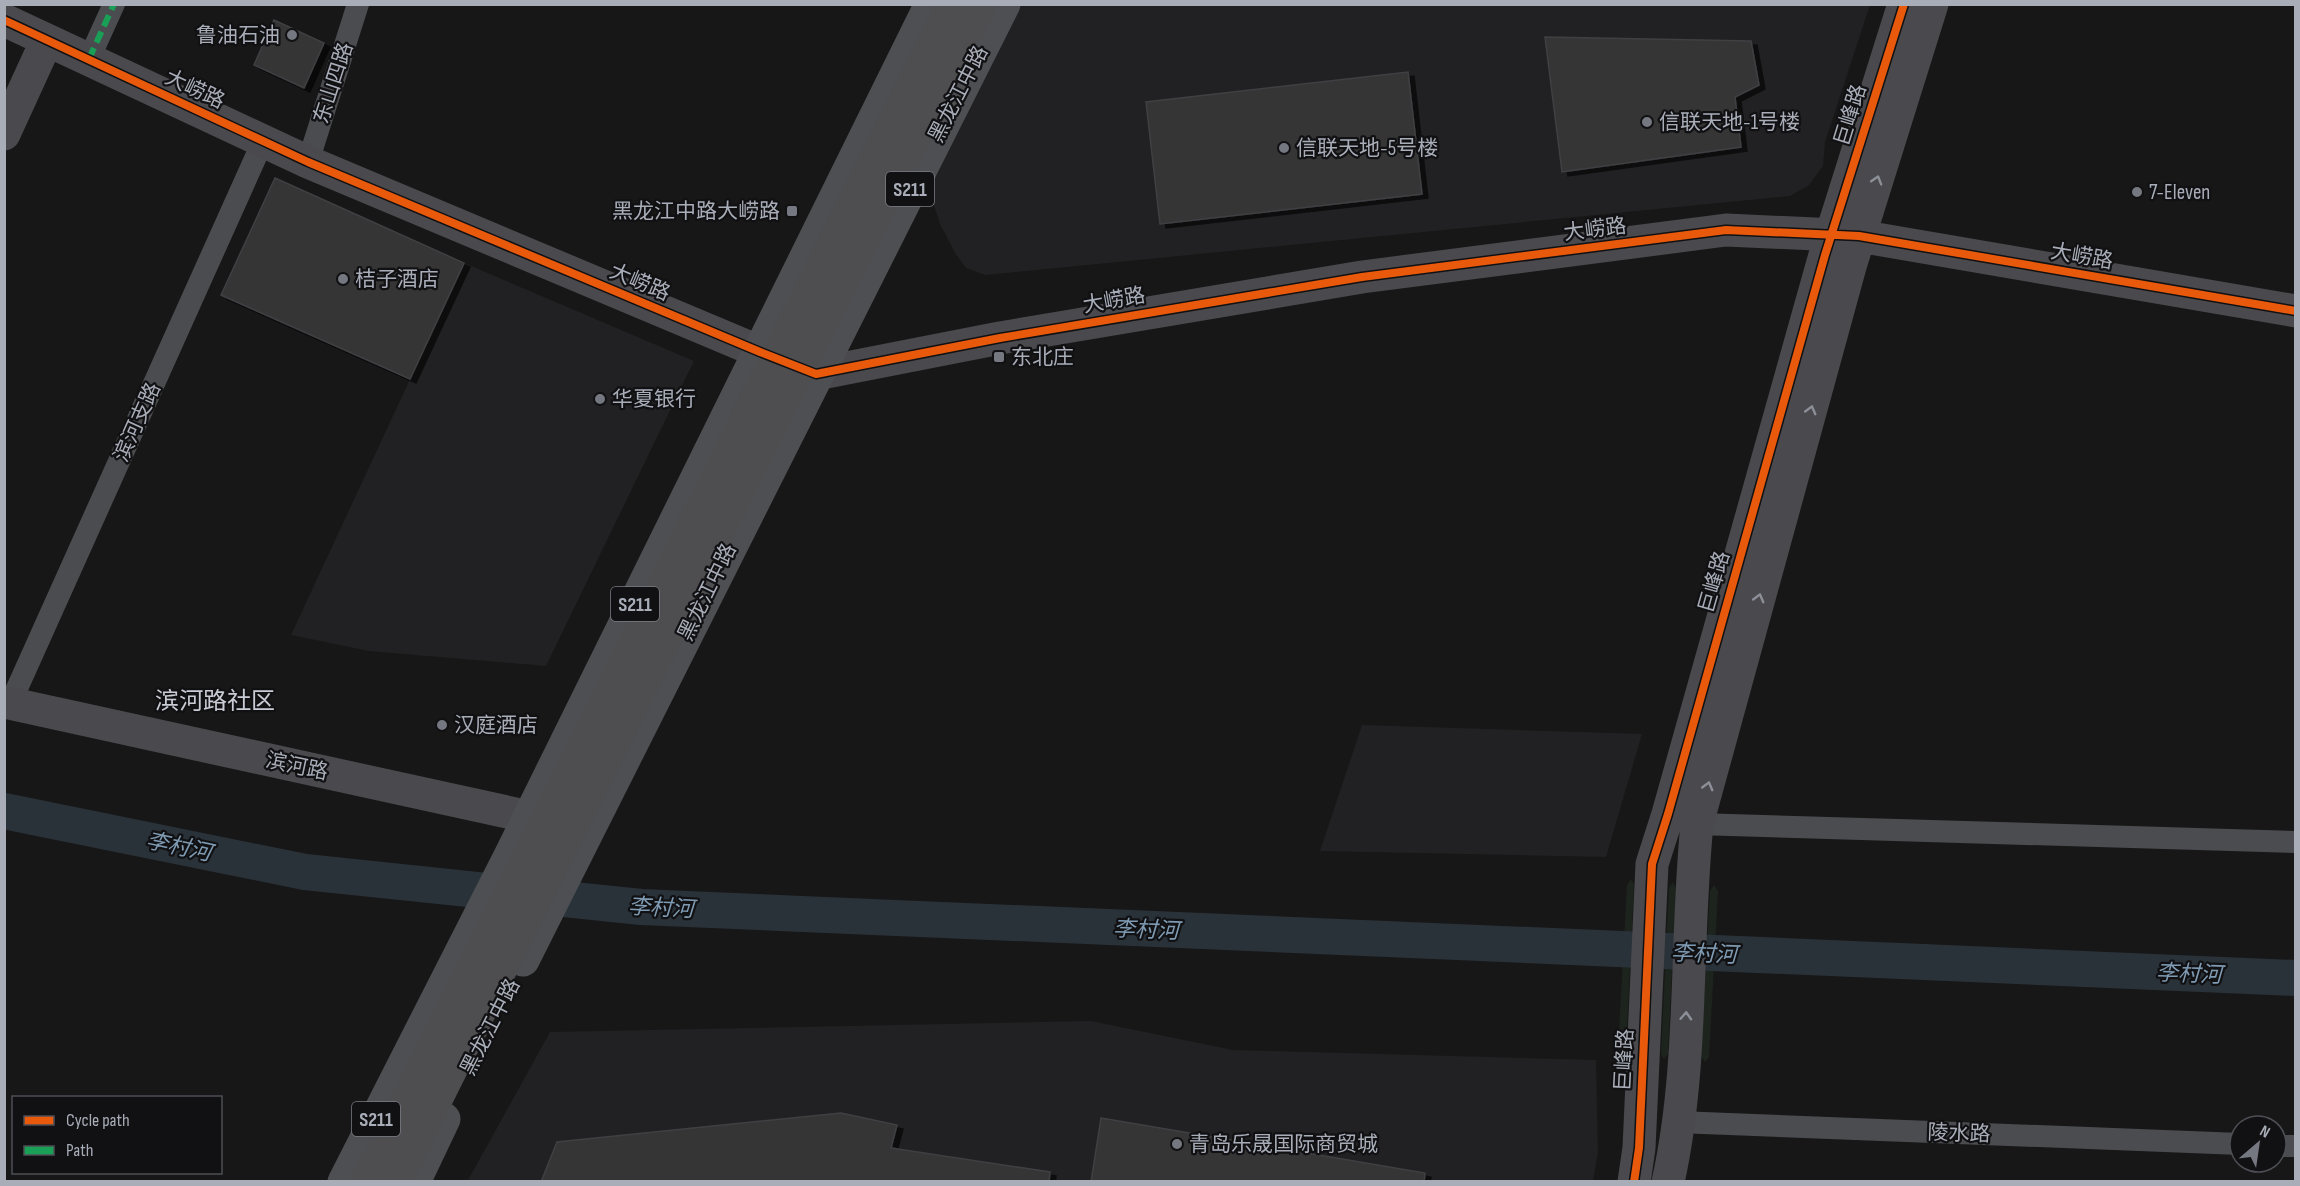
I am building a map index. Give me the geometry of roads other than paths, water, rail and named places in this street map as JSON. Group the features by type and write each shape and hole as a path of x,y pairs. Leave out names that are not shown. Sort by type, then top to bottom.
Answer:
{"highway":[{"name":"黑龙江中路","path":"367,1182 953,4"},
{"name":"黑龙江中路","path":"395,1182 980,4"}],"main road":[{"name":"S211","path":"344,1182 510,856 931,4"},
{"name":"黑龙江中路","path":"414,1182 467,1071 816,374 1004,4"}],"street":[{"path":"89,59 114,4"},
{"name":"东山四路","path":"308,162 358,4"},
{"name":"巨峰路","path":"1668,1182 1683,1075 1697,824 1904,4"},
{"name":"巨峰路","path":"1634,1182 1638,1148 1652,864 1845,235 1932,4"},
{"name":"大崂路","path":"4,20 308,162 816,374 1000,338 1362,276 1726,230 1845,235 2295,311"},
{"path":"4,134 46,40"},
{"name":"滨河支路","path":"7,703 263,141"},
{"name":"滨河路","path":"7,703 529,816 588,831"},
{"path":"1697,824 2295,842"},
{"name":"陵水路","path":"1678,1122 2228,1144"}],"waterway":[{"name":"李村河","path":"4,811 305,872 641,907 2296,978"}],"place":[{"name":"鲁油石油","path":"292,35"},
{"name":"信联天地-1号楼","path":"1647,122"},
{"name":"信联天地-5号楼","path":"1284,148"},
{"name":"7-Eleven","path":"2137,192"},
{"name":"黑龙江中路大崂路","path":"792,211"},
{"name":"桔子酒店","path":"343,279"},
{"name":"东北庄","path":"999,357"},
{"name":"华夏银行","path":"600,399"},
{"name":"汉庭酒店","path":"442,725"},
{"name":"青岛乐晟国际商贸城","path":"1177,1144"}],"district":[{"name":"滨河路社区","path":"215,701"}]}
